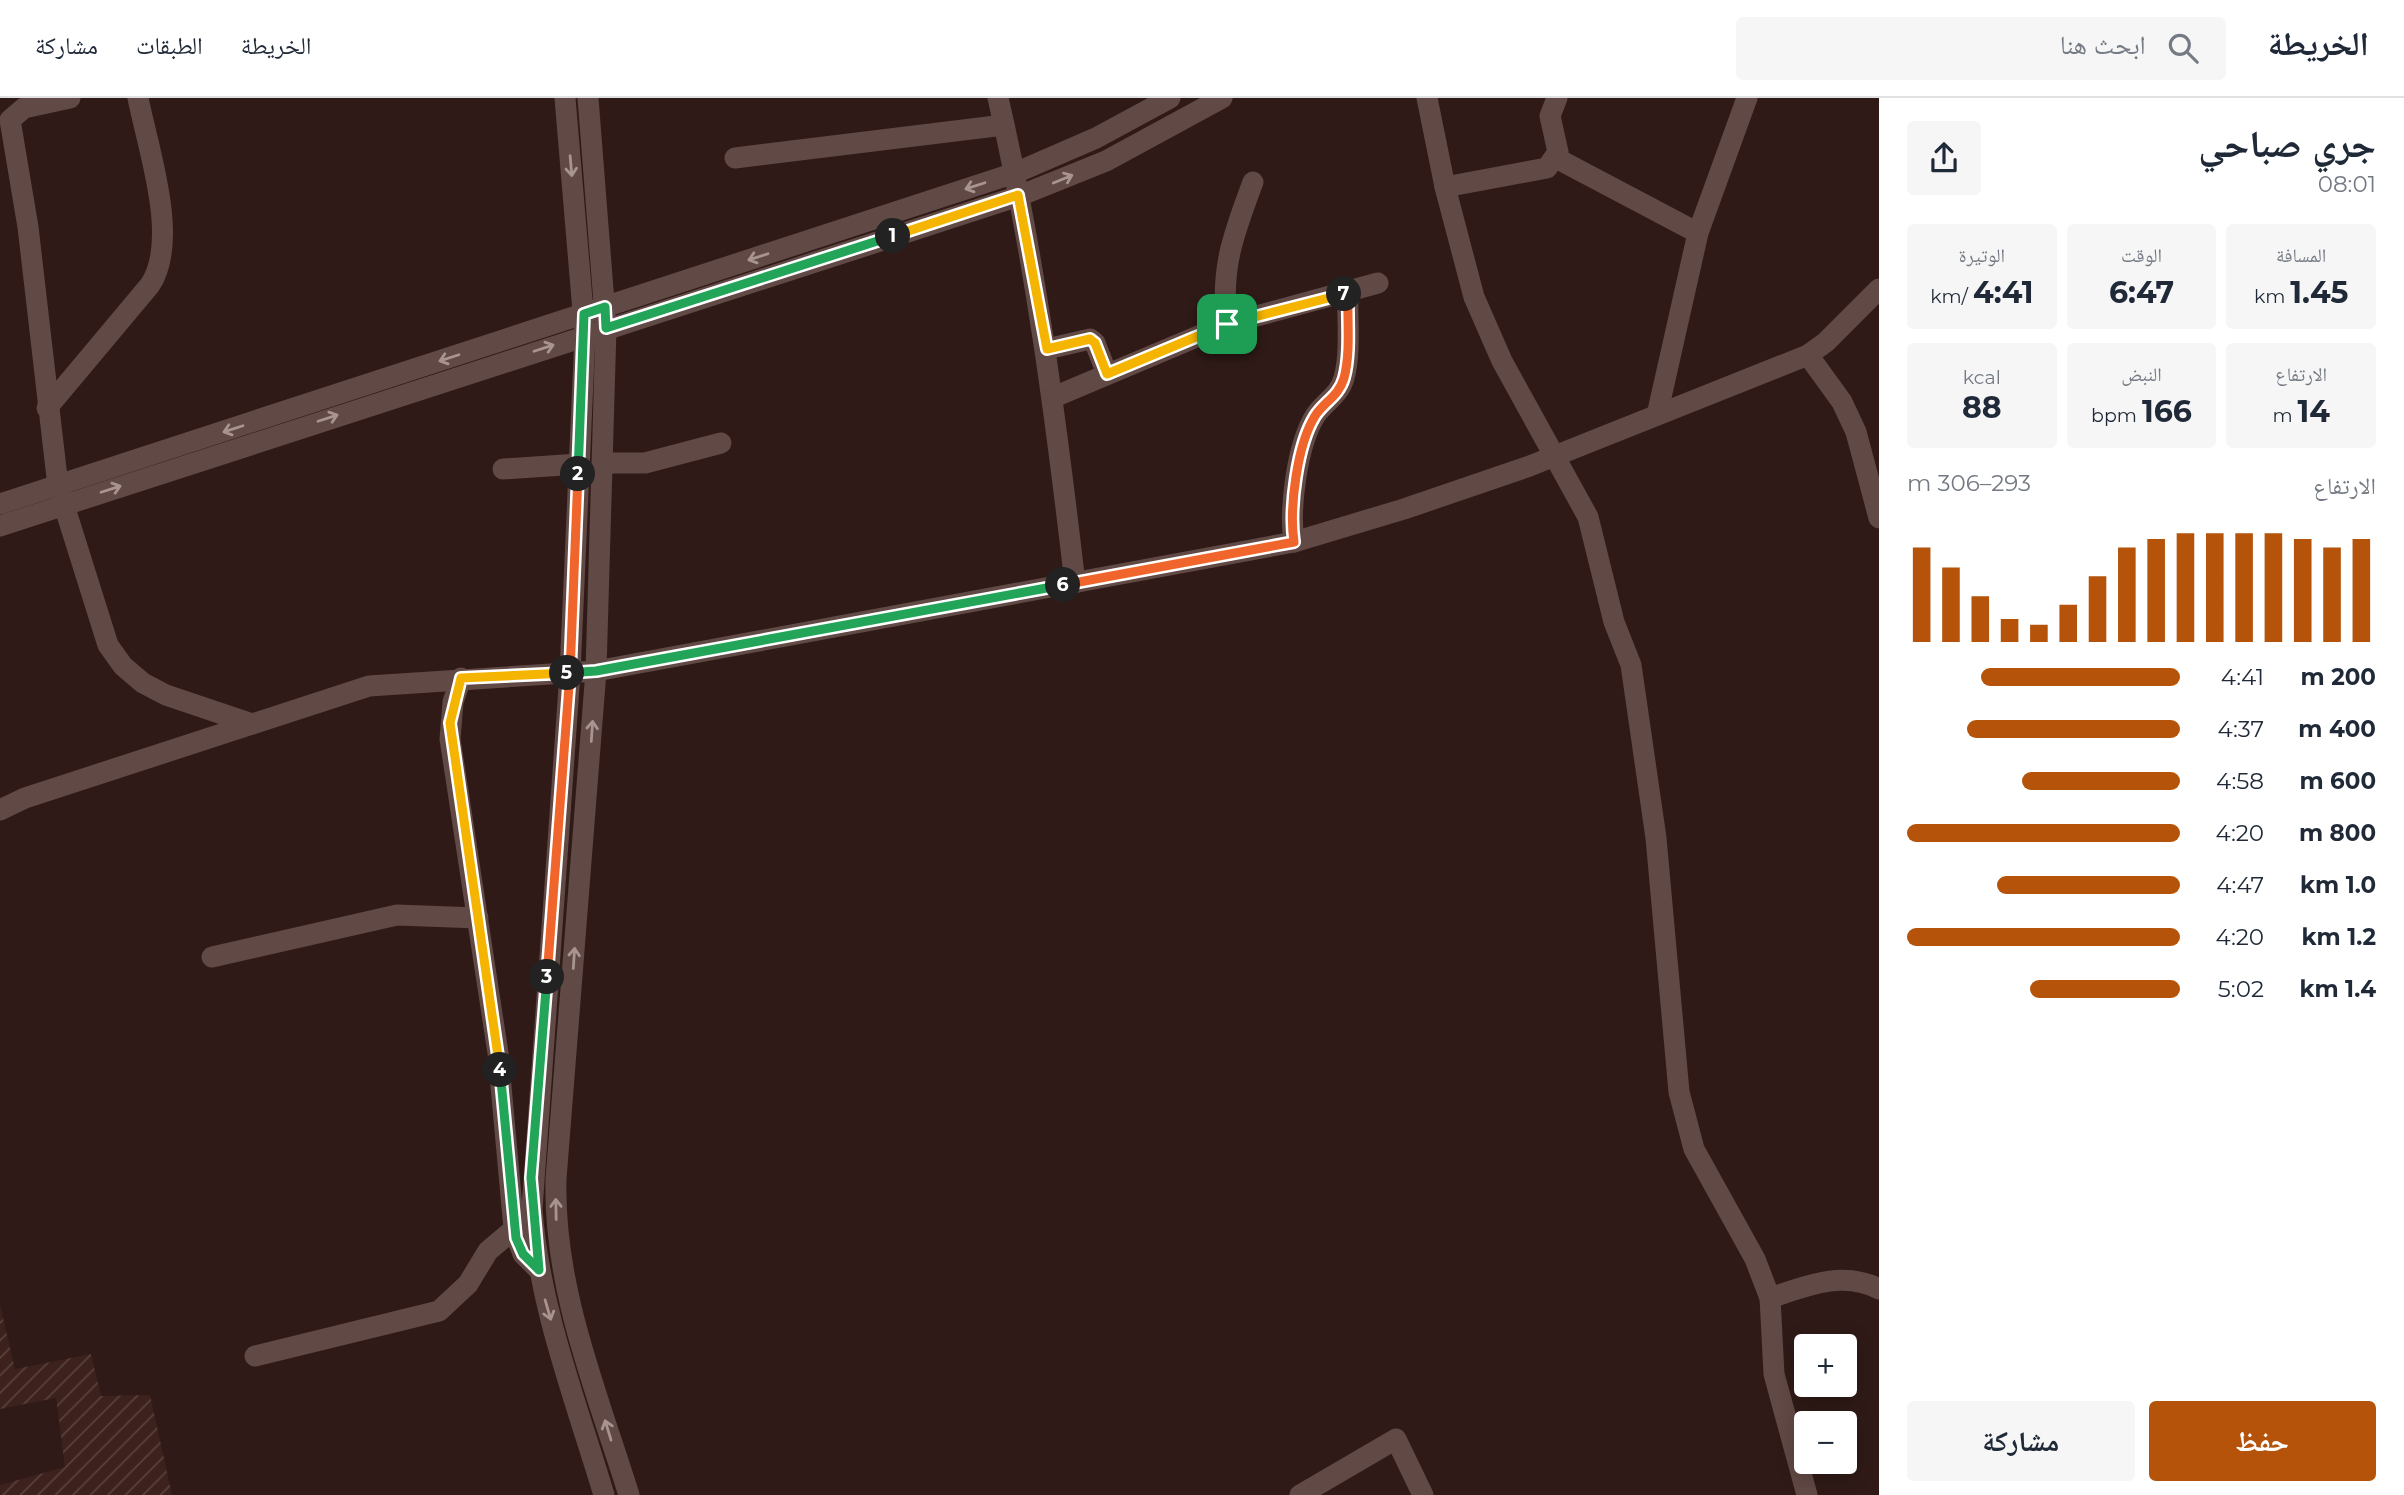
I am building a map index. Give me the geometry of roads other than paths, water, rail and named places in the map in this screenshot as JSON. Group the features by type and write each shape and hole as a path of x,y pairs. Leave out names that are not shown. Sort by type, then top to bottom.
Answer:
{"street":[{"path":"70,98 41,101 18,111 10,120 28,227 47,408 60,496 108,645 123,666 143,683 166,695 252,724"},
{"path":"47,408 150,285 161,267 164,230 138,98"},
{"path":"565,98 585,324 570,673 531,1178 539,1270 604,1495"},
{"path":"588,98 606,317 602,463 596,671 556,1179 556,1228 569,1300 629,1495"},
{"path":"998,98 1015,173 1047,349 1075,583"},
{"path":"0,526 60,496 606,317 1015,173 1096,138 1170,98"},
{"path":"606,317 1018,195 1107,161 1222,98"},
{"path":"1426,98 1445,187 1474,297 1491,339 1556,454 1595,537 1614,622 1631,665 1656,838 1679,1092 1695,1149 1755,1259 1770,1298 1774,1374 1807,1495"},
{"path":"1445,187 1541,171 1556,158 1558,145 1550,117 1557,98"},
{"path":"1657,415 1698,233 1747,98"},
{"path":"734,158 1004,125"},
{"path":"1556,158 1698,233"},
{"path":"1227,324 1225,269 1230,245 1253,181"},
{"path":"1054,397 1227,324 1378,284"},
{"path":"0,810 24,798 369,686 596,671 1294,542 1404,509 1556,454 1808,355 1826,342 1879,289"},
{"path":"1294,542 1293,499 1307,434 1313,418 1335,396 1344,378 1348,293"},
{"path":"1047,349 1090,339 1095,343 1107,374"},
{"path":"1808,355 1842,401 1856,432 1879,518"},
{"path":"602,463 645,463 721,443"},
{"path":"503,469 579,464"},
{"path":"0,504 60,496"},
{"path":"461,678 453,702 450,739 504,1100 514,1229 523,1254 539,1270"},
{"path":"212,957 384,917 425,914 478,918"},
{"path":"255,1356 439,1311 468,1284 488,1251 514,1229"},
{"path":"1770,1298 1831,1280 1870,1284 1879,1289"},
{"path":"1300,1495 1396,1440 1423,1495"}]}
